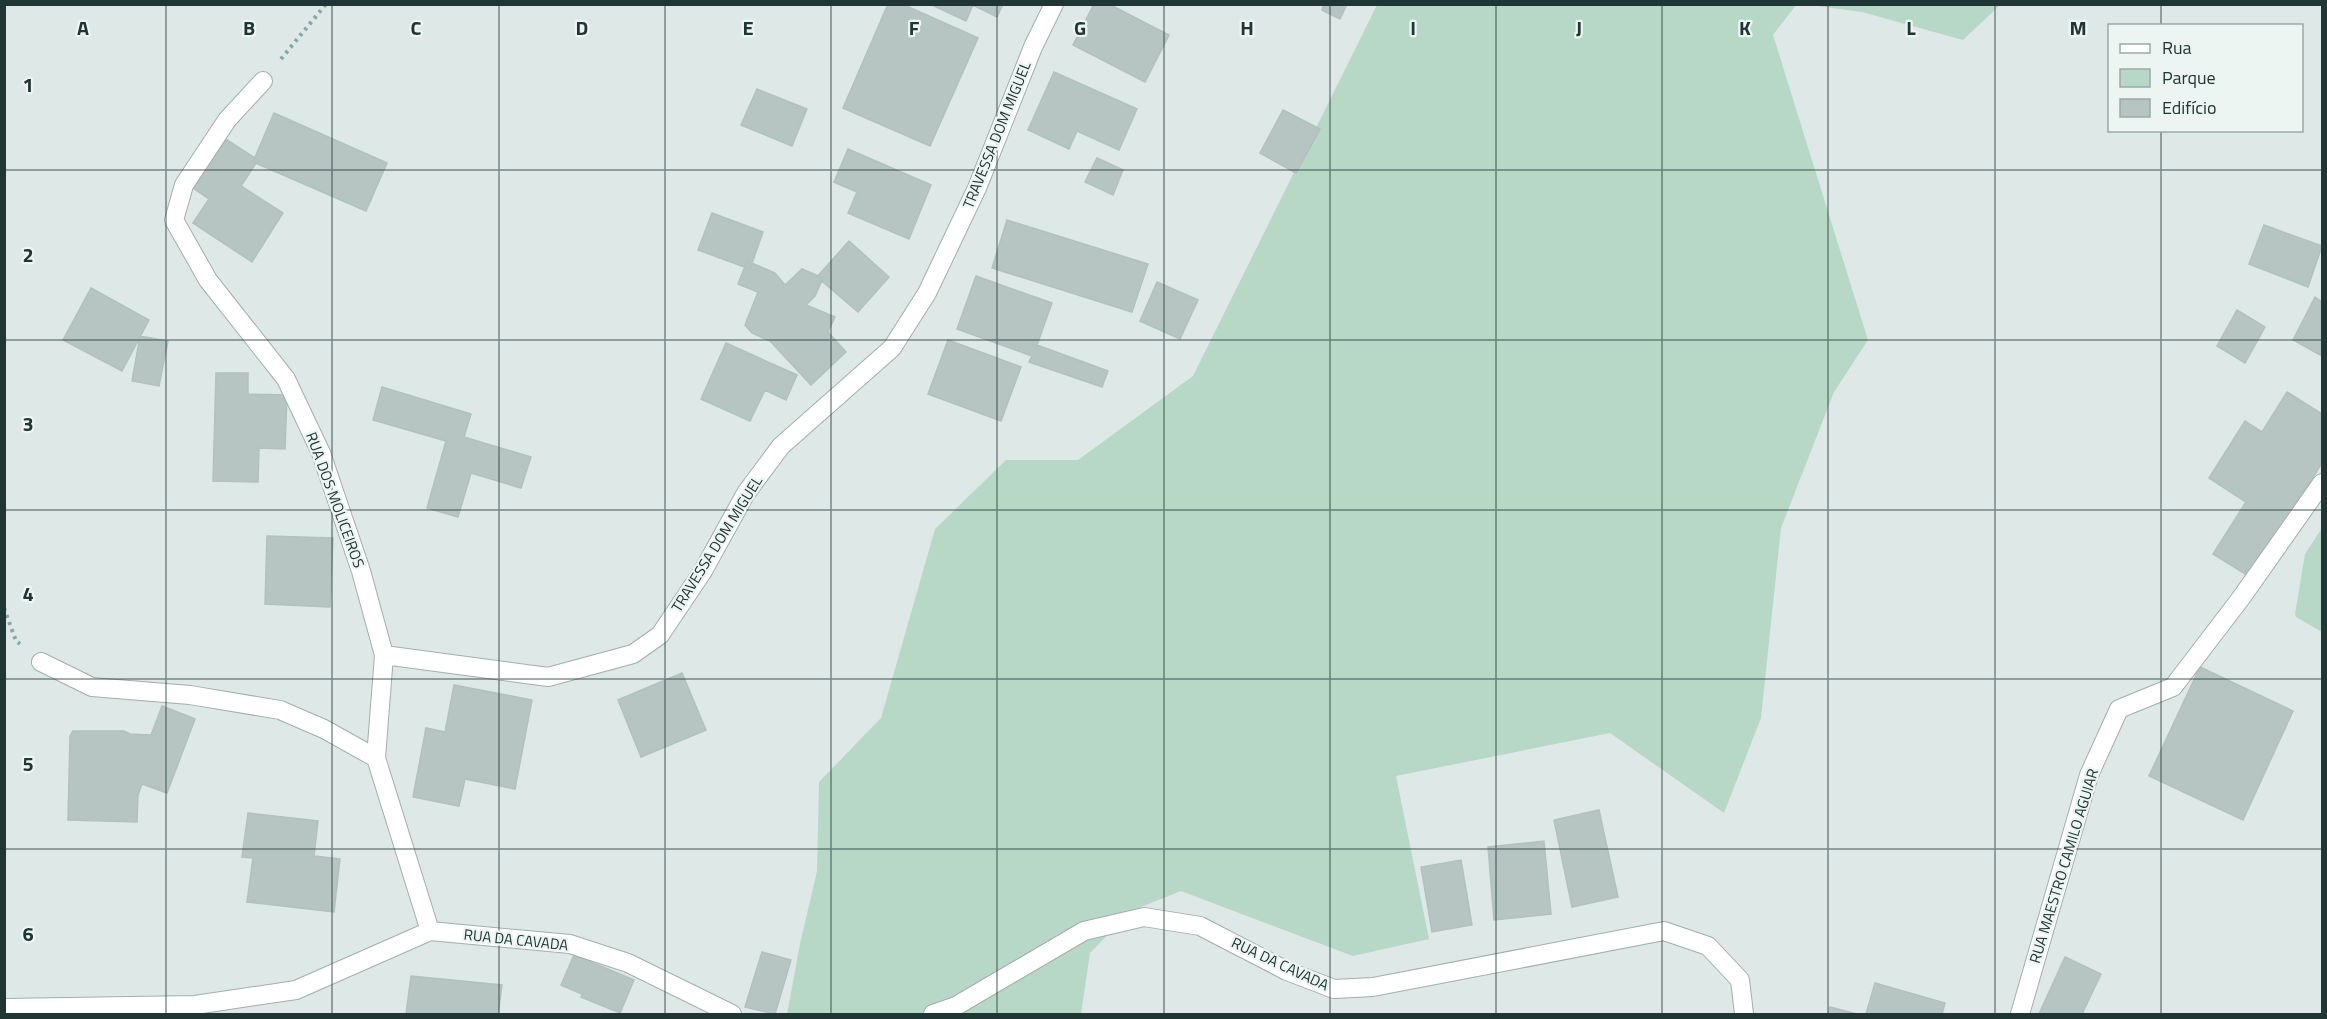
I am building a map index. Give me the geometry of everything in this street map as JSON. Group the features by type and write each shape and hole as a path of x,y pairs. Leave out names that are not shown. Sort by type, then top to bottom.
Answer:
{"street":[{"name":"TRAVESSA DOM MIGUEL","path":"384,655 548,677 633,654 660,635 703,571 746,492 781,446 892,348 927,293 977,188 1033,47 1053,4"},
{"name":"RUA DOS MOLICEIROS","path":"263,81 227,120 184,185 174,220 208,280 286,379 321,453 361,571 384,655 376,758 430,931"},
{"name":"RUA MAESTRO CAMILO AGUIAR","path":"2020,1014 2088,775 2120,709 2173,687 2241,598 2322,483"},
{"path":"41,662 92,687 190,695 280,710 324,729 376,758"},
{"name":"RUA DA CAVADA","path":"933,1014 956,1006 1084,931 1144,917 1200,926 1287,971 1334,989 1373,987 1664,932 1708,946 1740,980 1744,1014"},
{"path":"4,1008 195,1005 296,990 430,931"},
{"name":"RUA DA CAVADA","path":"430,931 570,944 628,963 732,1014"}],"path":[{"path":"263,81 326,4"},
{"path":"4,608 16,641 41,662"}],"green space":[{"path":"1377,5 1796,5 1773,35 1868,340 1834,392 1781,528 1761,718 1724,813 1610,733 1396,776 1429,939 1353,956 1181,891 1131,911 1090,953 1081,1014 787,1014 817,871 819,782 881,718 935,529 1006,460 1078,460 1193,376"},
{"path":"1810,5 2000,5 1963,40 1862,12"},
{"path":"2322,528 2322,632 2296,617 2295,614 2305,554"}],"building":[{"path":"888,4 902,4 978,38 930,146 843,108"},
{"path":"930,4 1003,4 997,17 973,5 966,21"},
{"path":"1094,4 1109,4 1169,35 1145,82 1073,45"},
{"path":"1324,4 1347,4 1340,19 1322,10"},
{"path":"1054,72 1137,109 1119,150 1077,131 1069,149 1028,130"},
{"path":"757,89 807,109 792,146 741,125"},
{"path":"1283,110 1320,129 1296,173 1260,153"},
{"path":"274,113 387,163 366,211 253,162"},
{"path":"224,138 258,160 241,186 283,213 252,262 193,223 209,199 193,188"},
{"path":"848,149 931,185 909,239 848,213 857,192 834,182"},
{"path":"1097,158 1123,170 1113,195 1085,182"},
{"path":"712,213 763,232 750,269 698,250"},
{"path":"1007,220 1148,264 1132,312 992,268"},
{"path":"2264,225 2322,246 2308,287 2249,264"},
{"path":"849,241 889,277 858,312 817,277"},
{"path":"747,261 775,273 785,285 802,269 823,278 815,296 806,305 835,317 828,332 846,352 811,385 770,341 752,333 745,325 758,292 738,284"},
{"path":"976,276 1052,303 1037,345 1108,371 1102,387 1029,362 1032,356 957,329"},
{"path":"1157,282 1198,300 1180,339 1140,321"},
{"path":"91,288 149,320 122,371 63,340"},
{"path":"2315,297 2322,302 2322,356 2293,340"},
{"path":"2237,310 2265,327 2245,363 2217,346"},
{"path":"140,336 168,341 159,386 132,381"},
{"path":"948,340 1021,367 1001,421 928,394"},
{"path":"726,343 797,375 786,400 765,390 750,421 701,399"},
{"path":"216,373 248,373 248,394 287,395 285,449 259,448 258,482 213,481"},
{"path":"382,387 471,414 464,437 531,457 521,488 471,473 458,517 427,508 446,441 373,420"},
{"path":"2287,392 2322,414 2322,463 2250,577 2213,554 2246,502 2209,478 2245,421 2262,432"},
{"path":"267,536 333,538 330,607 265,604"},
{"path":"2200,667 2293,711 2243,820 2149,776"},
{"path":"682,673 706,730 641,757 618,700"},
{"path":"454,685 532,700 515,789 465,779 459,806 413,797 426,728 445,732"},
{"path":"162,706 195,719 167,793 142,784 138,795 137,822 68,820 70,736 73,731 124,731 130,734 151,735"},
{"path":"1599,810 1618,897 1572,907 1554,820"},
{"path":"248,813 318,821 314,856 340,859 334,912 247,902 253,858 242,857"},
{"path":"1544,841 1551,914 1494,920 1488,847"},
{"path":"1461,860 1472,925 1432,932 1421,867"},
{"path":"762,952 791,960 775,1014 745,1007"},
{"path":"574,955 634,980 620,1013 581,997 582,994 561,985"},
{"path":"2065,957 2101,974 2082,1014 2039,1014"},
{"path":"411,976 502,985 498,1014 406,1014"},
{"path":"1875,983 1945,1003 1942,1014 1866,1014"},
{"path":"1830,1007 1857,1014 1828,1014"}]}
